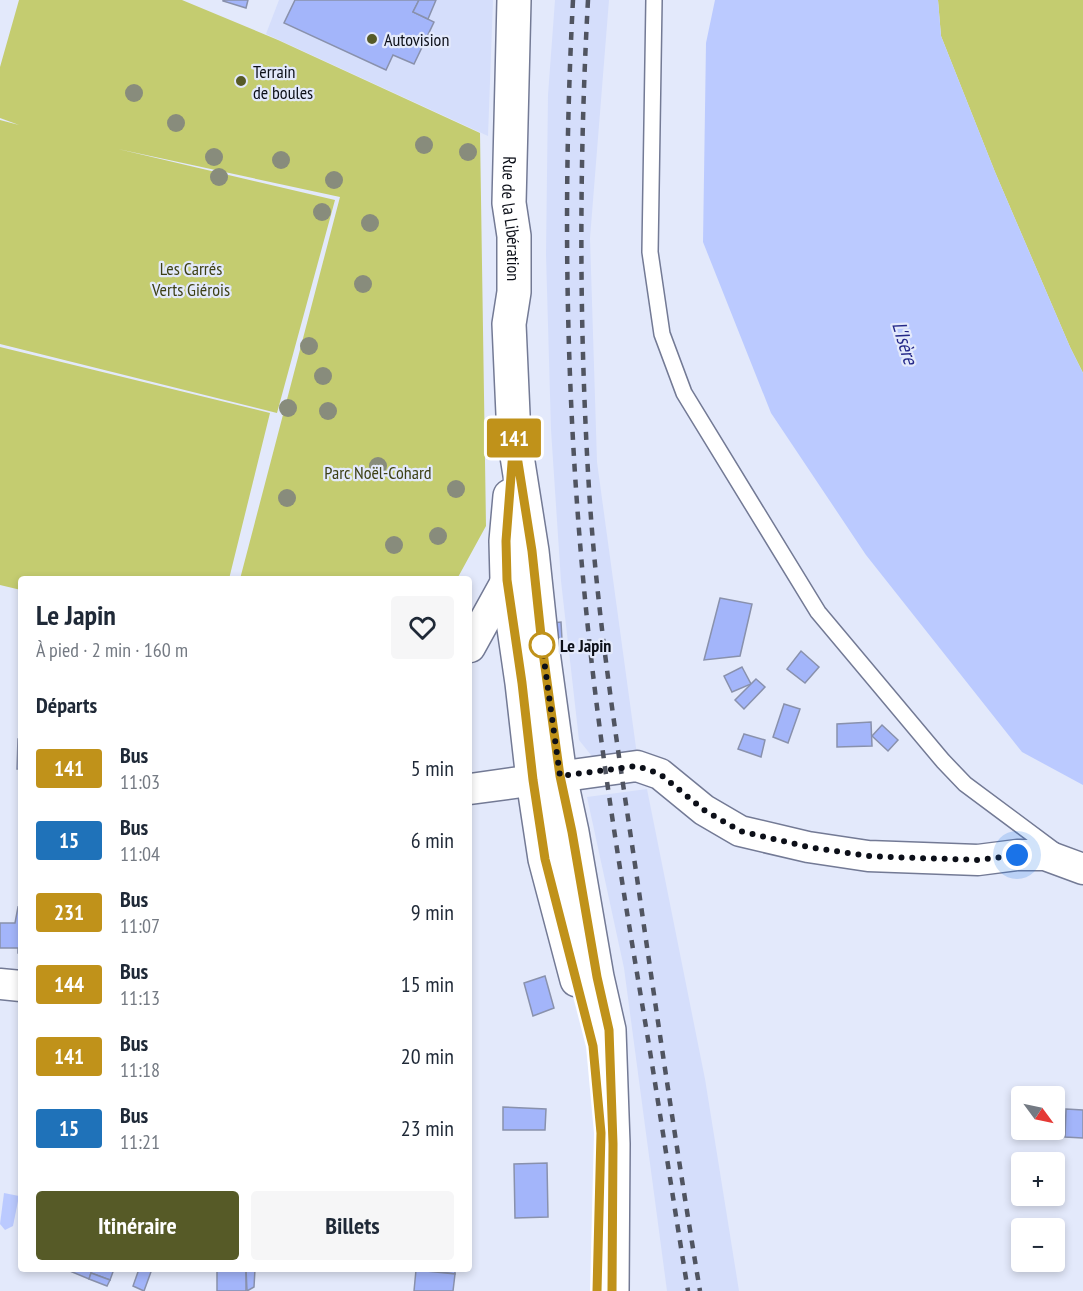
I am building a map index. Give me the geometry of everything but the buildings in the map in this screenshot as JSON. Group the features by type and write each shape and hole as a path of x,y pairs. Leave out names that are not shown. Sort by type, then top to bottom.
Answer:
{"main road":[{"name":"Rue de la Libération","path":"513,0 509,203 514,236 514,292 509,324 514,437 532,551 544,665 545,859 593,1046 601,1133 597,1291"},
{"name":"Rue de la Libération","path":"514,437 506,541 507,580 522,683 546,778 572,832 597,977 609,1030 613,1144 612,1291"}],"street":[{"path":"472,643 507,580"},
{"path":"472,789 637,766 660,774 704,810 740,831 808,847 868,856 978,860 1017,855 1045,855 1079,867"},
{"path":"0,984 18,986"}],"lane":[{"path":"654,0 650,252 663,334 684,393 818,612 965,784 1003,814 1079,867"}],"shaded area":[{"path":"279,0 493,0 488,136 266,34"},
{"path":"555,0 609,0 590,238 597,462 637,755 595,760 579,740 561,581 551,430 546,255 548,95"},
{"path":"647,789 705,1079 739,1291 667,1291 624,968 587,797"}],"green space":[{"name":"Parc Noël-Cohard","path":"19,0 182,0 278,40 480,133 486,526 459,576 241,576 340,197 118,149 335,200 277,413 0,344 0,120 19,125 0,118 0,67"},
{"path":"938,0 1083,0 1083,373 995,172 941,36"},
{"path":"0,347 270,413 230,576 18,576 18,589 0,585"}],"water":[{"name":"L'Isère","path":"715,0 938,0 941,36 995,172 1083,373 1083,785 1022,752 866,555 771,413 703,242 706,43"},
{"path":"4,1193 18,1196 13,1226 5,1230 0,1224"}],"railway":[{"path":"573,0 567,233 570,387 580,542 606,775 688,1291"},
{"path":"588,0 581,244 583,367 593,538 616,733 667,1085 700,1291"}],"bus line":[{"name":"141","path":"597,1291 601,1133 593,1046 565,929 545,859 507,580 506,541 514,437 532,551 560,776 609,1030 613,1144 612,1291"}],"place":[{"name":"Autovision","path":"372,39"},
{"name":"Terrain de boules","path":"241,81"},
{"name":"Le Japin","path":"542,645"}],"route":[{"path":"542,645 560,776 637,766 660,774 704,810 740,831 808,847 890,857 978,860 1017,855"}],"park label":[{"name":"Les Carrés Verts Giérois","path":"191,278"}]}
